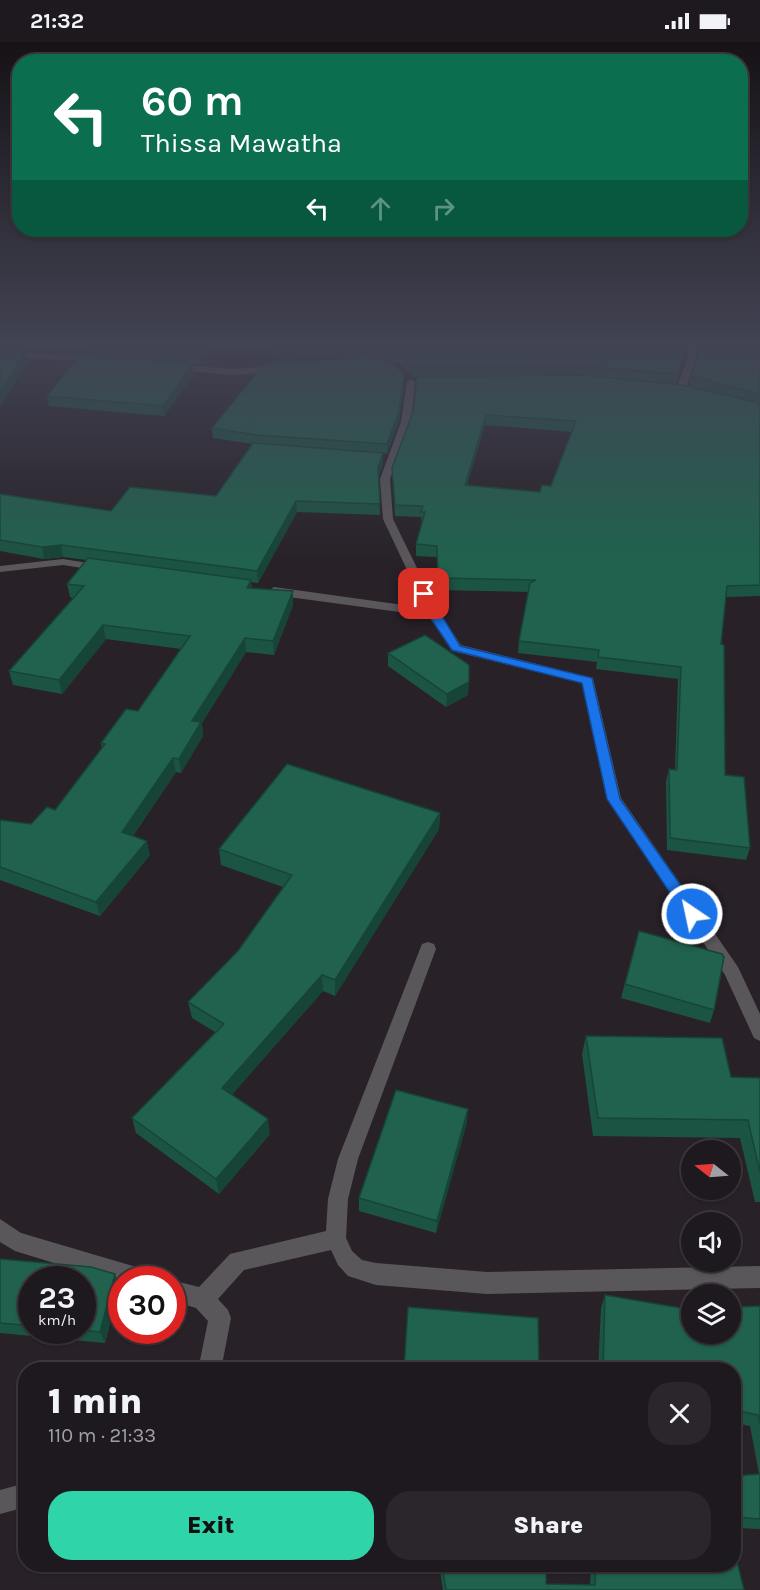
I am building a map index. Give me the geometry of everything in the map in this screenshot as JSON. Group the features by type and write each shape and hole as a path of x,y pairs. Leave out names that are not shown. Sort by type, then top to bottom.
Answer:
{"street":[{"path":"407,417 387,458 385,479 388,519 432,613 456,648 588,681 614,799 732,972 760,1033"},
{"path":"0,569 63,562 116,570"},
{"path":"257,589 432,613"},
{"path":"428,949 348,1159 338,1199 336,1239 345,1258 356,1269 376,1274 487,1283 760,1277"},
{"path":"0,1229 15,1241 108,1269"},
{"path":"203,1299 238,1261 336,1239"},
{"path":"186,1294 203,1299 220,1318 212,1362"},
{"path":"0,1502 18,1497"}],"building":[{"path":"221,417 397,417 387,444 256,435 212,428"},
{"path":"411,417 485,417 465,485 540,492 542,485 551,486 576,421 520,417 760,417 760,585 727,586 721,644 724,645 725,775 744,777 750,848 670,838 669,769 677,770 681,667 598,657 599,650 519,641 530,583 536,580 438,578 437,546 416,544 425,512 421,512 423,506 395,505 392,468"},
{"path":"253,443 383,453 378,468 380,504 296,501 257,571 61,545 42,547 0,540 0,494 111,511 130,487 216,496"},
{"path":"88,558 251,580 247,588 293,591 273,641 245,638 192,721 201,722 179,759 173,758 122,832 147,841 96,902 0,867 0,820 31,824 47,807 55,810 105,744 101,743 126,709 138,711 190,636 103,625 59,680 9,671 84,586 67,584"},
{"path":"425,635 469,665 469,682 447,694 388,653"},
{"path":"287,764 440,813 335,980 322,975 222,1088 268,1119 216,1179 132,1118 224,1024 188,1002 238,951 292,875 219,849"},
{"path":"639,931 722,954 724,957 714,1010 625,984"},
{"path":"586,1036 722,1038 731,1077 760,1078 760,1173 748,1120 598,1118"},
{"path":"396,1090 468,1109 437,1221 359,1198"},
{"path":"0,1259 80,1266 18,1266 18,1325 0,1323"},
{"path":"96,1268 108,1272 108,1301 100,1332 96,1332"},
{"path":"605,1295 681,1308 681,1344 741,1344 741,1307 760,1306 760,1423 758,1415 741,1411 741,1362 603,1362"},
{"path":"408,1307 538,1318 539,1362 405,1362"},
{"path":"760,1474 760,1519 741,1518 741,1475"},
{"path":"443,1572 546,1572 546,1584 595,1585 596,1572 740,1572 744,1590 446,1590"}],"route":[{"path":"424,594 432,613 456,648 588,681 614,799 692,914"}]}
